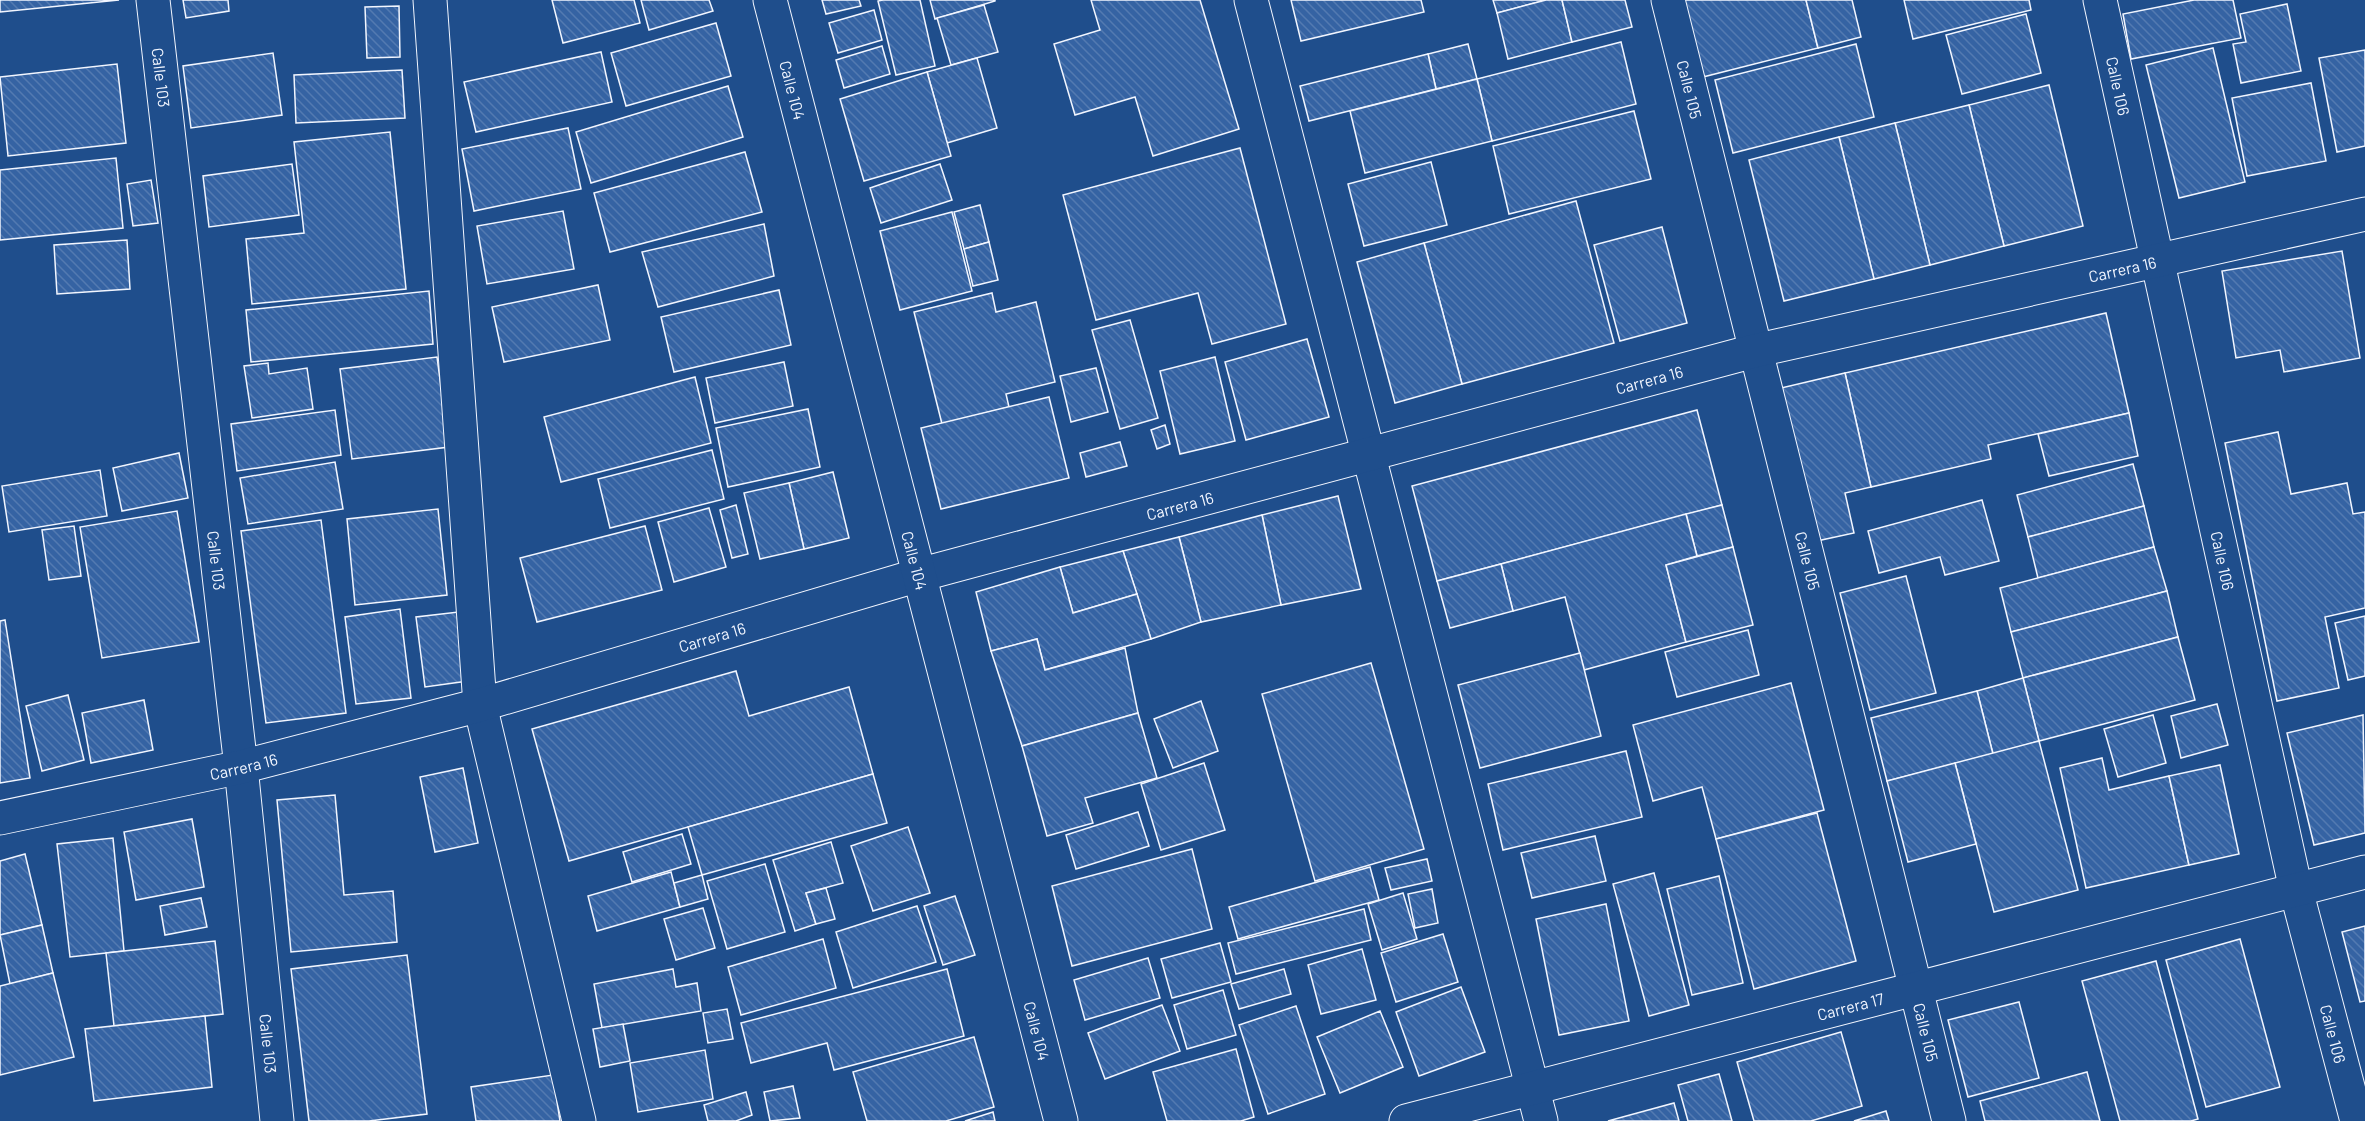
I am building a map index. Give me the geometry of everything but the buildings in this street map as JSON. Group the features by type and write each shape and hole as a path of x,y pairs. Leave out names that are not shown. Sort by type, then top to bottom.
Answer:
{"street":[{"name":"Calle 103","path":"153,0 241,767 277,1121"},
{"path":"430,0 480,705 579,1121"},
{"name":"Calle 104","path":"770,0 1061,1121"},
{"path":"1251,0 1541,1121"},
{"name":"Calle 105","path":"1668,0 1754,351 1949,1121"},
{"name":"Calle 106","path":"2100,0 2296,890 2357,1121"},
{"name":"Carrera 16","path":"0,818 241,767 480,705 919,575 1754,351 2365,214"},
{"name":"Carrera 17","path":"1406,1121 2365,872"}]}
